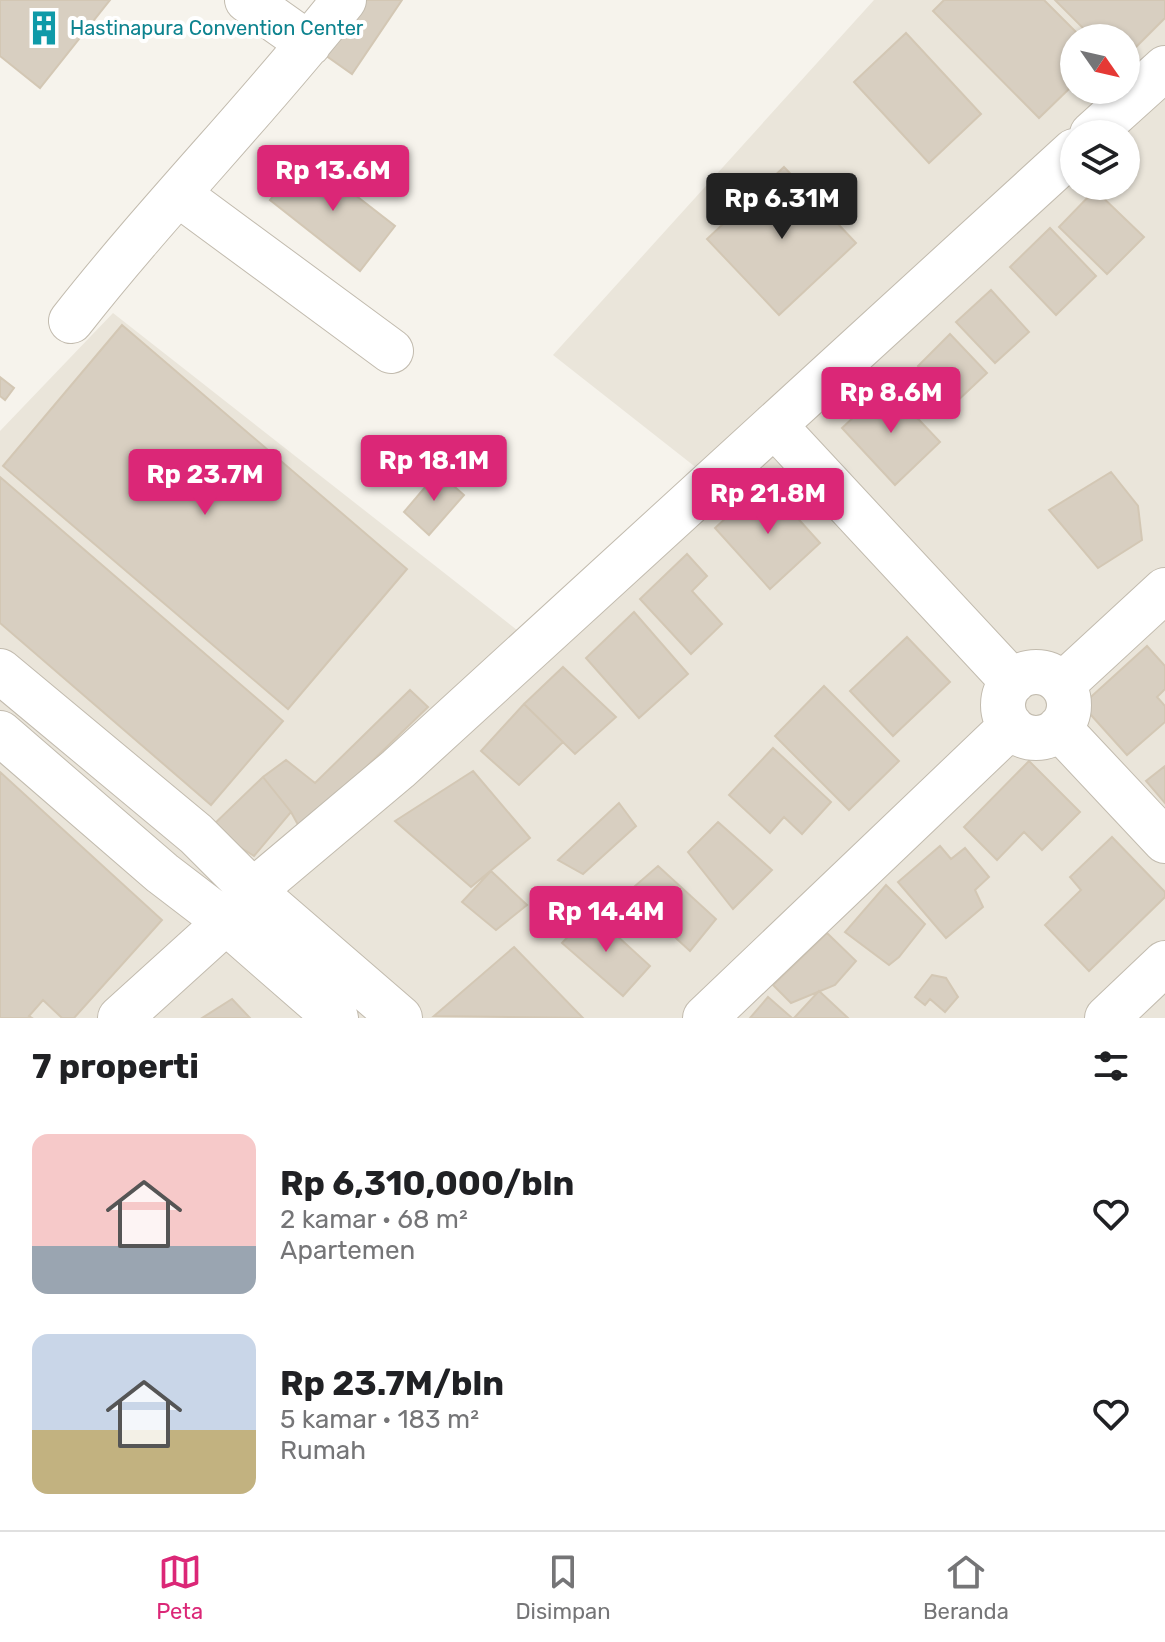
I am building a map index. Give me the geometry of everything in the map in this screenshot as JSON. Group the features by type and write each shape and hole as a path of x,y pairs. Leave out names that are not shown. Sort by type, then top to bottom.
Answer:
{"street":[{"path":"247,0 309,44"},
{"path":"71,321 115,265 344,0"},
{"path":"1107,120 1165,68"},
{"path":"120,1018 240,906 398,769 1060,164"},
{"path":"178,194 391,351"},
{"path":"774,425 1013,682"},
{"path":"1063,684 1165,590"},
{"path":"1033,672 1044,673 1063,684 1069,707 1066,719 1059,728 1040,738 1019,733 1011,726 1005,716 1004,704 1006,692 1013,682 1033,672"},
{"path":"4,684 196,834 240,906 336,1018"},
{"path":"705,1018 1011,726"},
{"path":"1059,728 1165,841"},
{"path":"0,733 162,873 240,906 400,1018"},
{"path":"162,873 196,834"},
{"path":"1107,1018 1165,963"}],"shaded area":[{"path":"874,0 1165,0 1165,1018 0,1018 0,431 113,313 517,630 698,469 553,355"}],"building":[{"name":"Hastinapura Convention Center","path":"0,0 110,0 40,88 0,56"},
{"path":"363,0 402,0 352,74 325,55"},
{"path":"944,0 1044,0 1068,24 1060,24 1060,98 1039,118 933,11"},
{"path":"1055,0 1165,0 1165,18 1140,43 1140,24 1079,24"},
{"path":"906,33 981,114 929,163 854,82"},
{"path":"305,156 395,226 360,271 270,200"},
{"path":"784,167 856,243 779,315 707,239"},
{"path":"1085,200 1105,200 1144,237 1107,274 1059,227"},
{"path":"1050,228 1096,276 1056,315 1010,267"},
{"path":"991,290 1029,332 995,363 956,322"},
{"path":"122,325 407,569 288,709 3,466"},
{"path":"950,334 987,373 954,404 918,366"},
{"path":"0,377 14,388 5,400 0,396"},
{"path":"887,386 940,442 895,485 842,428"},
{"path":"438,472 464,495 429,535 404,512"},
{"path":"1111,472 1138,506 1142,540 1098,568 1049,510"},
{"path":"0,477 283,721 211,805 0,623"},
{"path":"765,482 820,543 770,589 715,528"},
{"path":"687,554 707,576 692,591 722,624 691,654 640,599"},
{"path":"634,612 688,674 639,718 586,658"},
{"path":"907,637 950,682 893,736 850,691"},
{"path":"1147,646 1165,666 1165,689 1157,697 1165,706 1165,722 1127,755 1082,705"},
{"path":"563,667 616,717 575,754 524,704"},
{"path":"824,686 899,761 849,810 775,736"},
{"path":"410,690 428,707 301,830 263,777 286,760 315,783"},
{"path":"524,704 563,742 519,785 481,751"},
{"path":"773,748 831,802 802,834 784,817 770,833 729,795"},
{"path":"1029,761 1080,812 1042,850 1024,832 997,860 964,827"},
{"path":"1165,766 1165,803 1146,781"},
{"path":"473,771 530,838 471,887 395,821"},
{"path":"0,772 162,920 74,1018 62,1018 43,1000 29,1016 32,1018 0,1018"},
{"path":"263,777 291,812 254,856 210,828"},
{"path":"619,803 636,826 583,874 558,860"},
{"path":"718,822 772,870 733,909 688,852"},
{"path":"1112,837 1165,892 1165,897 1089,971 1045,925 1081,890 1070,877"},
{"path":"940,846 951,859 965,848 989,877 975,890 983,907 946,938 898,882"},
{"path":"658,866 716,919 690,951 627,893"},
{"path":"491,871 527,905 496,930 462,902"},
{"path":"886,885 925,924 889,965 845,932"},
{"path":"591,912 650,966 623,996 562,943"},
{"path":"827,933 856,961 835,985 791,1003 773,985"},
{"path":"514,947 583,1018 434,1016"},
{"path":"932,975 946,978 958,997 945,1012 930,999 925,1005 915,997"},
{"path":"819,991 848,1018 794,1018"},
{"path":"768,997 792,1018 750,1018"},
{"path":"232,999 250,1018 202,1018"}],"place":[{"name":"Hastinapura Convention Center","path":"44,28"}]}
